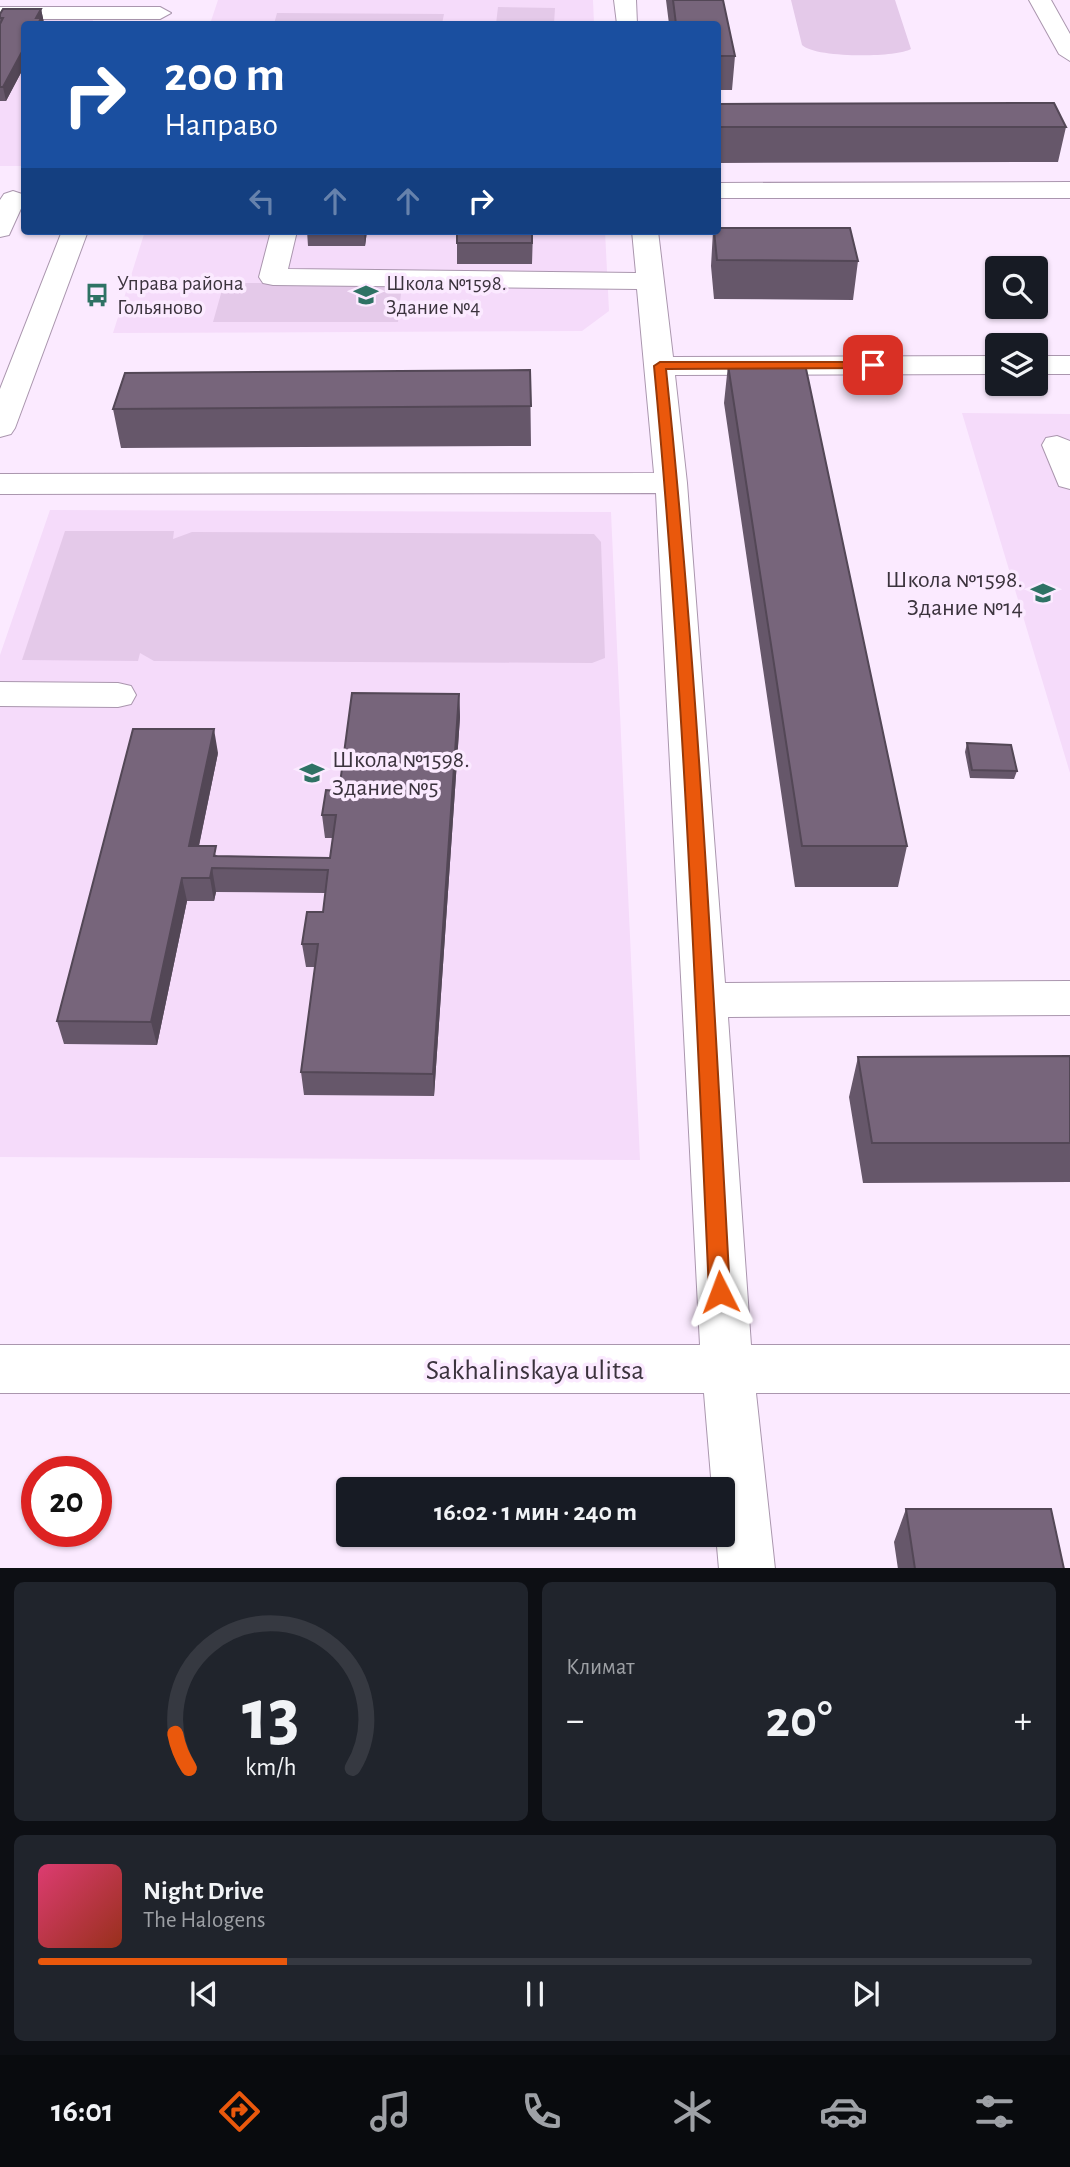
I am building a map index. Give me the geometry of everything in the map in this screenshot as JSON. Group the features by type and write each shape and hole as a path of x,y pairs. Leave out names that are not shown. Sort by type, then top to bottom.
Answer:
{"street":[{"path":"625,0 627,21"},
{"path":"1041,0 1070,54"},
{"path":"0,13 160,12"},
{"path":"721,191 1070,190"},
{"path":"0,229 12,199"},
{"path":"0,428 73,235"},
{"path":"283,235 273,277 651,281"},
{"path":"645,235 671,483 705,1000 720,1292 747,1568"},
{"path":"660,366 985,365"},
{"path":"1048,365 1070,365"},
{"path":"1057,445 1070,479"},
{"path":"0,484 671,483"},
{"path":"0,694 118,695"},
{"path":"705,1000 1070,998"},
{"name":"Sakhalinskaya ulitsa","path":"0,1369 1070,1369"}],"shaded area":[{"path":"218,0 593,0 594,21 211,21"},
{"path":"791,0 895,0 911,49 889,54 855,55 810,49 802,45"},
{"path":"498,7 555,8 554,21 496,21"},
{"path":"0,8 97,13 93,21 21,21 21,166 0,166"},
{"path":"277,13 444,14 443,21 275,21"},
{"name":"Школа №1598. Здание №4","path":"144,235 605,235 609,311 582,331 113,333"},
{"path":"224,283 402,283 398,322 213,322"},
{"name":"Школа №1598. Здание №14","path":"962,413 1070,414 1070,773"},
{"name":"Школа №1598. Здание №5","path":"50,510 611,512 640,1160 0,1157 0,655"},
{"path":"65,531 174,531 173,539 192,532 594,534 601,542 605,658 592,663 154,661 140,653 138,661 22,660"}],"building":[{"path":"673,0 723,0 735,56 721,56 721,21 676,21"},
{"path":"3,9 41,9 36,18 41,18 40,21 21,21 21,54 3,87 0,87 0,24 3,18 0,18"},
{"path":"1054,103 1066,127 721,127 721,104"},
{"path":"721,228 850,228 858,261 717,260 714,235 721,235"},
{"path":"457,235 532,235 532,243 457,243"},
{"path":"805,364 907,846 802,846 728,365"},
{"path":"530,370 531,406 113,409 125,373"},
{"path":"352,693 459,694 433,1074 301,1072 318,944 302,944 307,912 323,912 328,870 212,868 210,878 182,878 151,1022 57,1021 133,729 214,729 189,846 216,846 214,856 330,858 336,815 322,815 326,790 339,791"},
{"path":"967,743 1011,745 1017,771 972,770"},
{"path":"1070,1056 1070,1143 872,1143 858,1057"},
{"path":"906,1509 1051,1509 1064,1568 915,1568"}],"place":[{"name":"Управа района Гольяново","path":"97,295"},
{"name":"Школа №1598. Здание №4","path":"366,295"},
{"name":"Школа №1598. Здание №14","path":"1043,593"},
{"name":"Школа №1598. Здание №5","path":"312,773"}],"route":[{"path":"720,1292 705,1000 671,483 660,366 873,365"}]}
